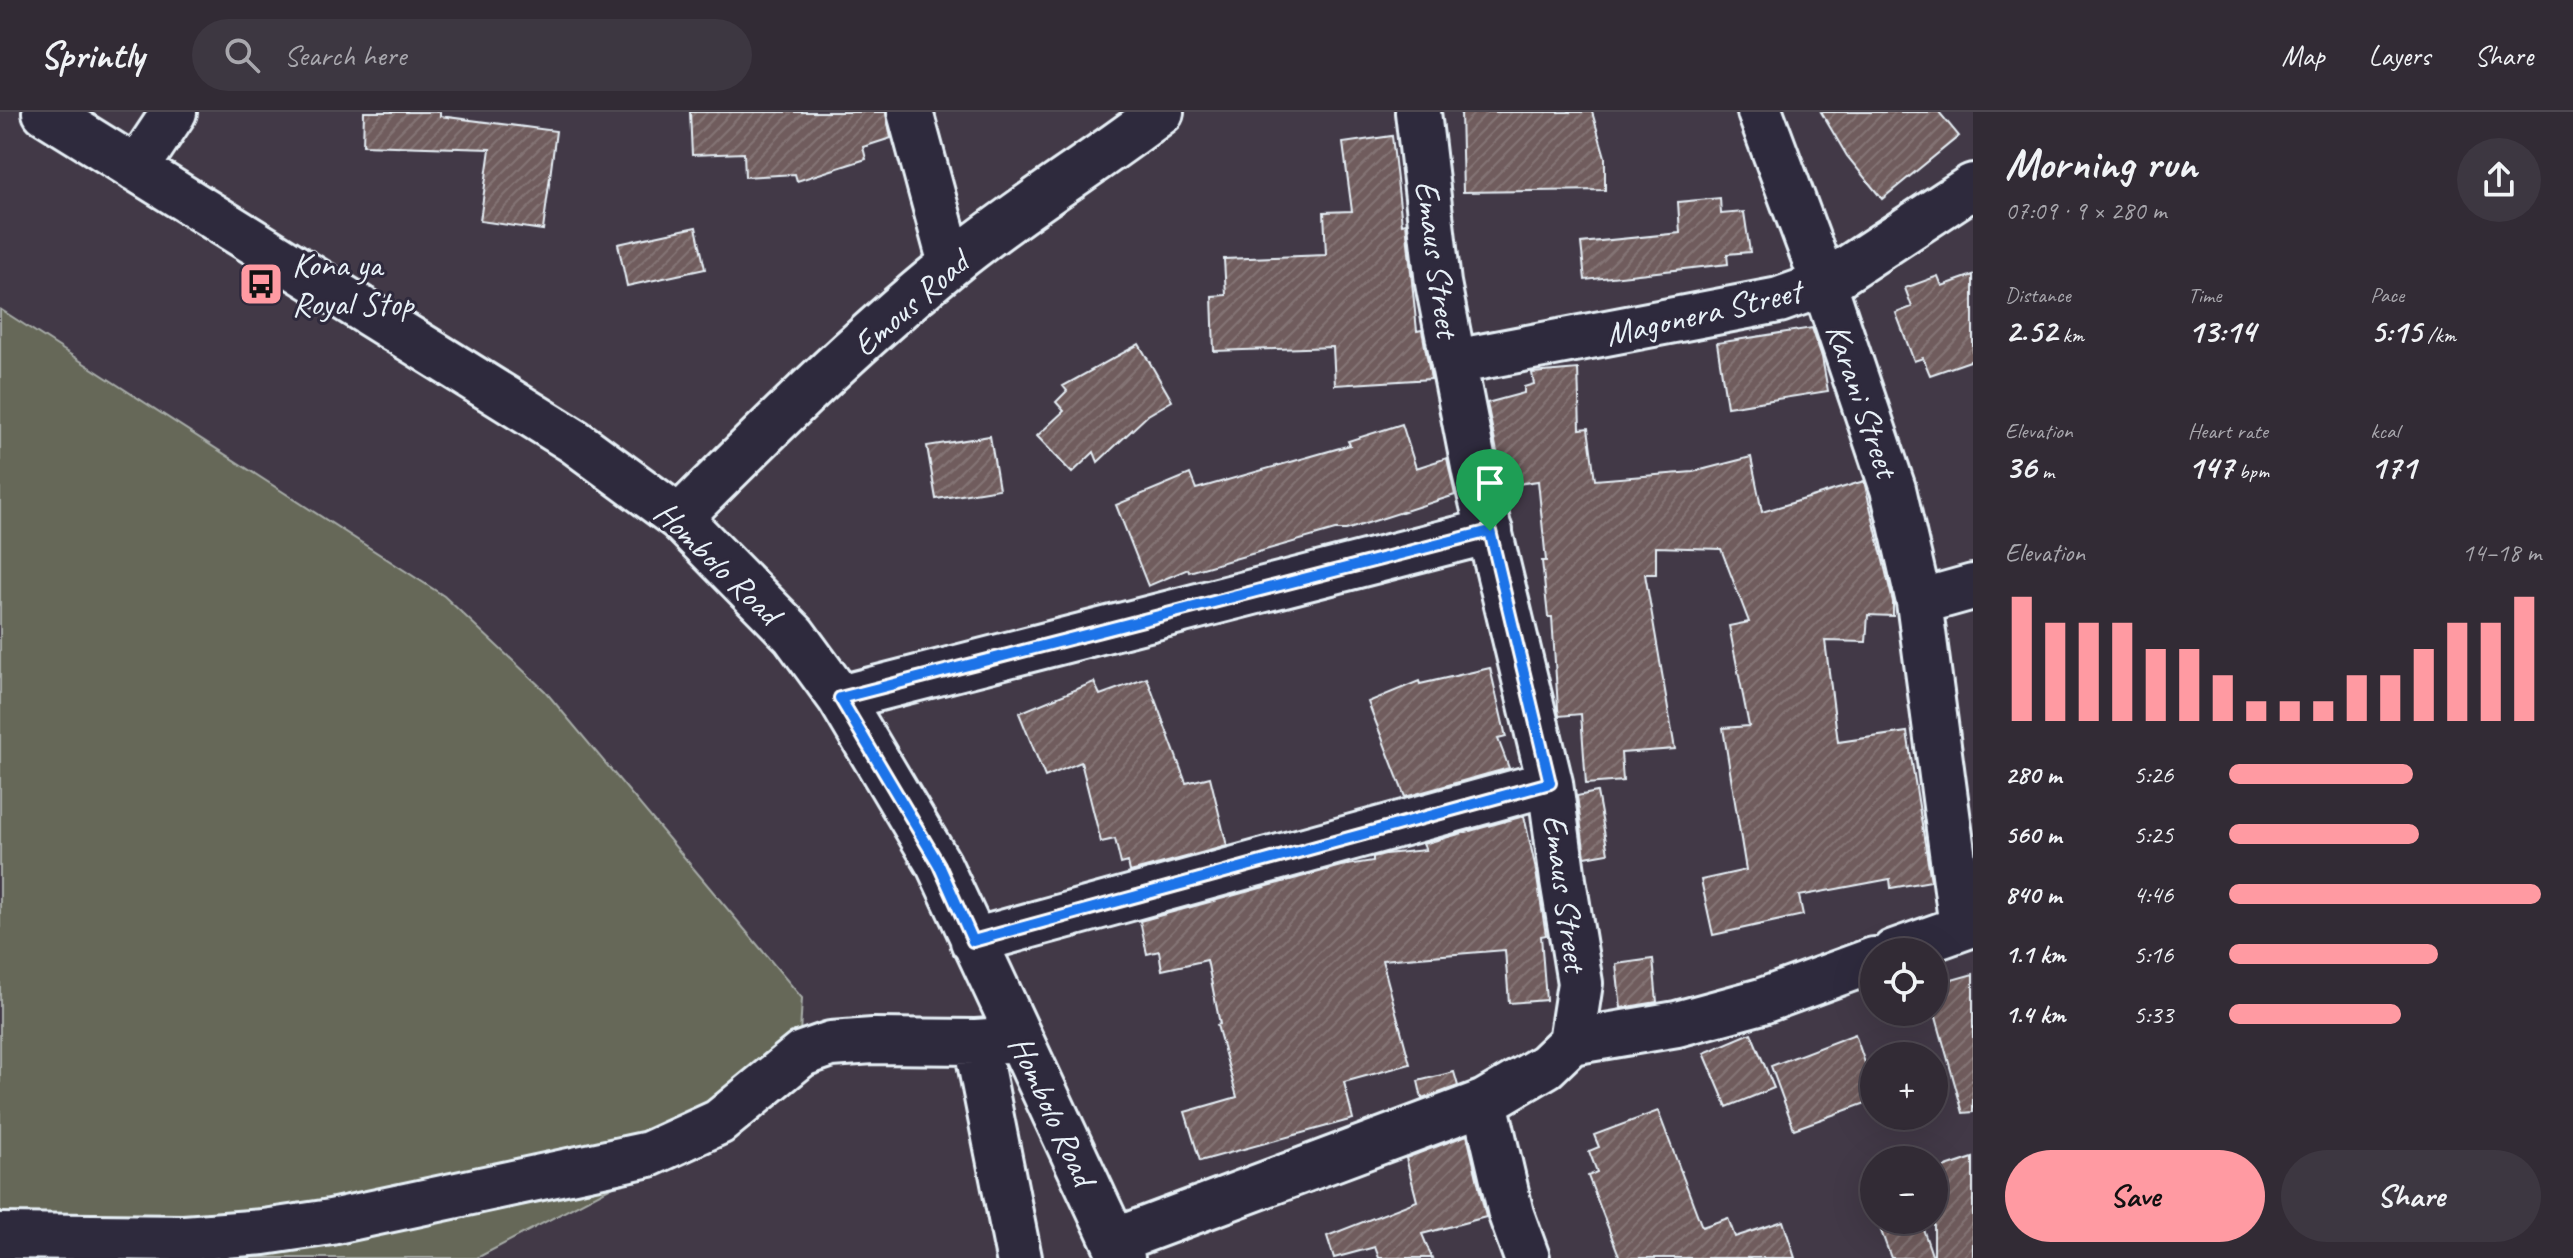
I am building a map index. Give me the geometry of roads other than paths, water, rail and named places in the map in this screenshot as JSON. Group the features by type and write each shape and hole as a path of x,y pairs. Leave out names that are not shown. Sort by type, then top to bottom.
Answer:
{"street":[{"name":"Hombolo Road","path":"45,112 574,441 679,518 794,635 840,698 939,865 1118,1249"},
{"path":"136,169 174,112"},
{"path":"910,112 951,264"},
{"name":"Emous Road","path":"679,518 868,336 951,264 1161,112"},
{"name":"Emaus Street","path":"1418,112 1438,283 1475,472 1550,783 1580,983 1571,1042"},
{"name":"Karani Street","path":"1760,112 1824,284 1893,489 1919,602 1968,925"},
{"name":"Magonera Street","path":"1454,362 1779,300 1824,284 1973,186"},
{"path":"840,698 1490,531"},
{"path":"1919,602 1973,587"},
{"path":"973,941 1550,783"},
{"path":"1932,938 1968,925"},
{"path":"1118,1249 1485,1102 1546,1066 1571,1042 1677,1024 1762,1001 1860,965"},
{"path":"0,1236 184,1238 264,1232 331,1222 649,1154 719,1122 802,1054 831,1044 1020,1039"},
{"path":"976,1042 1019,1258"},
{"path":"1485,1102 1511,1214 1527,1258"}],"place":[{"name":"Kona ya Royal Stop","path":"261,284"}]}
